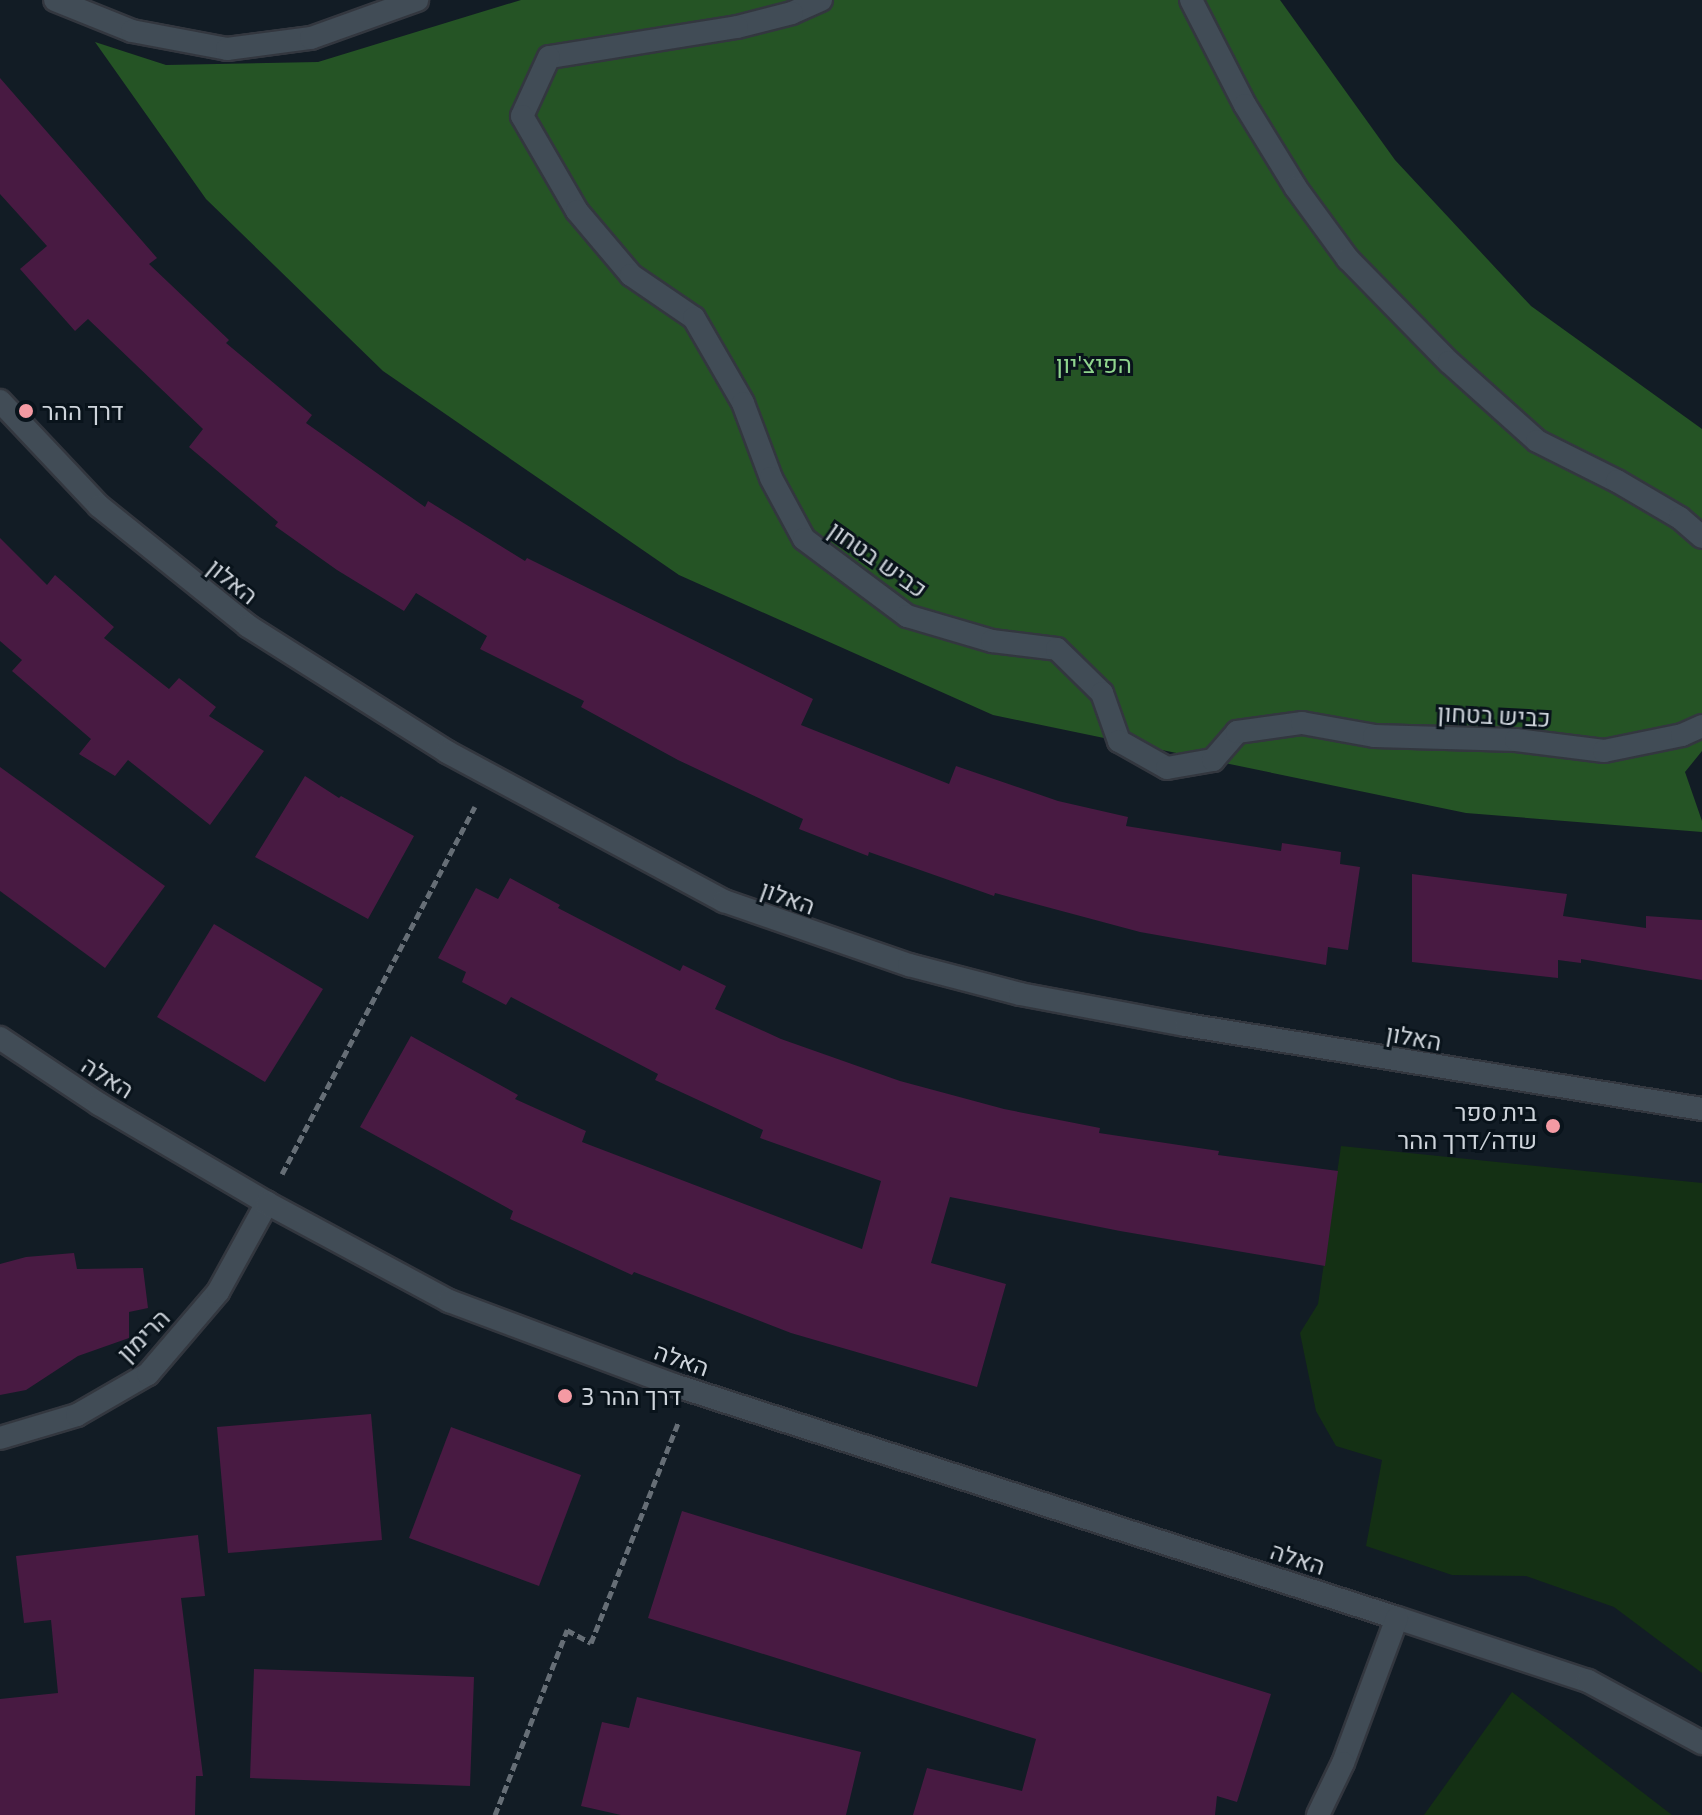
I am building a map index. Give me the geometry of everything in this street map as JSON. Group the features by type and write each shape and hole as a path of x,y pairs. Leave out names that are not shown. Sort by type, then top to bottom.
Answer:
{"street":[{"path":"55,0 132,31 227,49 311,38 417,0"},
{"name":"כביש בטחון","path":"821,0 792,13 737,27 549,57 522,116 577,211 631,275 694,318 743,403 771,478 804,539 907,616 992,641 1057,649 1102,693 1119,741 1167,768 1213,760 1237,732 1302,723 1374,736 1516,740 1604,751 1682,735 1702,726"},
{"path":"1191,0 1245,105 1296,188 1348,259 1449,362 1537,441 1617,481 1680,518 1702,537"},
{"name":"האלון","path":"0,401 99,506 248,626 491,776 724,901 909,965 1020,994 1186,1025 1702,1109"},
{"name":"האלה","path":"0,1038 99,1104 267,1203 449,1301 691,1391 1588,1681 1702,1743"},
{"name":"הרימון","path":"0,1438 77,1415 148,1374 218,1292 267,1203"},
{"path":"1318,1815 1343,1763 1397,1618"}],"path":[{"path":"267,1203 491,776"},
{"path":"495,1815 567,1630 591,1643 691,1391"}],"green space":[{"name":"הפיצ'יון","path":"521,0 1280,0 1395,160 1531,306 1702,429 1702,751 1685,772 1702,821 1702,832 1466,813 993,715 679,575 383,371 206,199 95,42 166,65 318,62"},
{"path":"1341,1146 1702,1183 1702,1673 1614,1607 1526,1576 1452,1575 1366,1546 1382,1460 1336,1446 1316,1411 1300,1333 1318,1304"},
{"path":"1512,1692 1672,1815 1424,1815"}],"building":[{"path":"0,78 157,258 149,264 229,340 226,343 312,415 306,423 425,507 428,501 525,561 527,558 813,699 801,725 949,784 956,766 1058,801 1128,817 1126,826 1281,851 1282,843 1341,852 1340,864 1360,867 1348,950 1328,947 1326,965 1140,932 995,893 994,896 869,852 868,856 799,829 803,819 678,760 581,707 584,701 480,649 487,636 416,593 404,611 337,570 275,526 278,522 189,447 203,429 88,319 75,331 20,269 47,246 0,194"},
{"path":"0,538 47,585 55,575 114,627 104,638 169,689 179,678 216,707 209,716 264,751 210,825 128,760 115,776 79,754 91,739 12,671 22,660 0,641"},
{"path":"0,767 165,886 105,968 0,891"},
{"path":"305,776 339,798 341,796 414,836 368,919 255,857"},
{"path":"1412,874 1567,894 1563,916 1646,928 1646,916 1702,920 1702,980 1581,959 1581,963 1558,960 1558,978 1412,962"},
{"path":"510,878 560,905 558,908 680,971 683,965 726,986 715,1009 781,1039 900,1081 1004,1109 1100,1128 1099,1133 1219,1151 1218,1155 1338,1171 1325,1266 1120,1231 950,1197 931,1263 1006,1284 977,1387 791,1333 634,1272 632,1275 510,1219 513,1211 360,1127 411,1036 518,1095 515,1099 586,1131 582,1142 862,1249 881,1181 760,1138 763,1130 655,1080 658,1074 511,997 506,1005 462,982 466,972 438,958 476,888 498,899"},
{"path":"214,924 323,989 265,1082 157,1017"},
{"path":"74,1253 77,1269 143,1268 148,1308 129,1312 129,1338 78,1356 26,1390 0,1395 0,1264 26,1257"},
{"path":"371,1414 382,1540 228,1553 217,1427"},
{"path":"451,1427 581,1475 539,1586 409,1538"},
{"path":"682,1511 1271,1694 1237,1802 1217,1796 1215,1815 913,1815 927,1768 1022,1791 1036,1739 648,1618"},
{"path":"198,1535 205,1596 181,1598 203,1776 196,1776 195,1815 0,1815 0,1699 58,1693 51,1620 24,1623 16,1556"},
{"path":"254,1669 474,1677 470,1786 250,1778"},
{"path":"637,1697 861,1752 846,1815 621,1815 581,1806 602,1722 629,1728"}],"place":[{"name":"דרך ההר","path":"26,411"},
{"name":"בית ספר שדה/דרך ההר","path":"1553,1126"},
{"name":"דרך ההר 3","path":"565,1396"}]}
